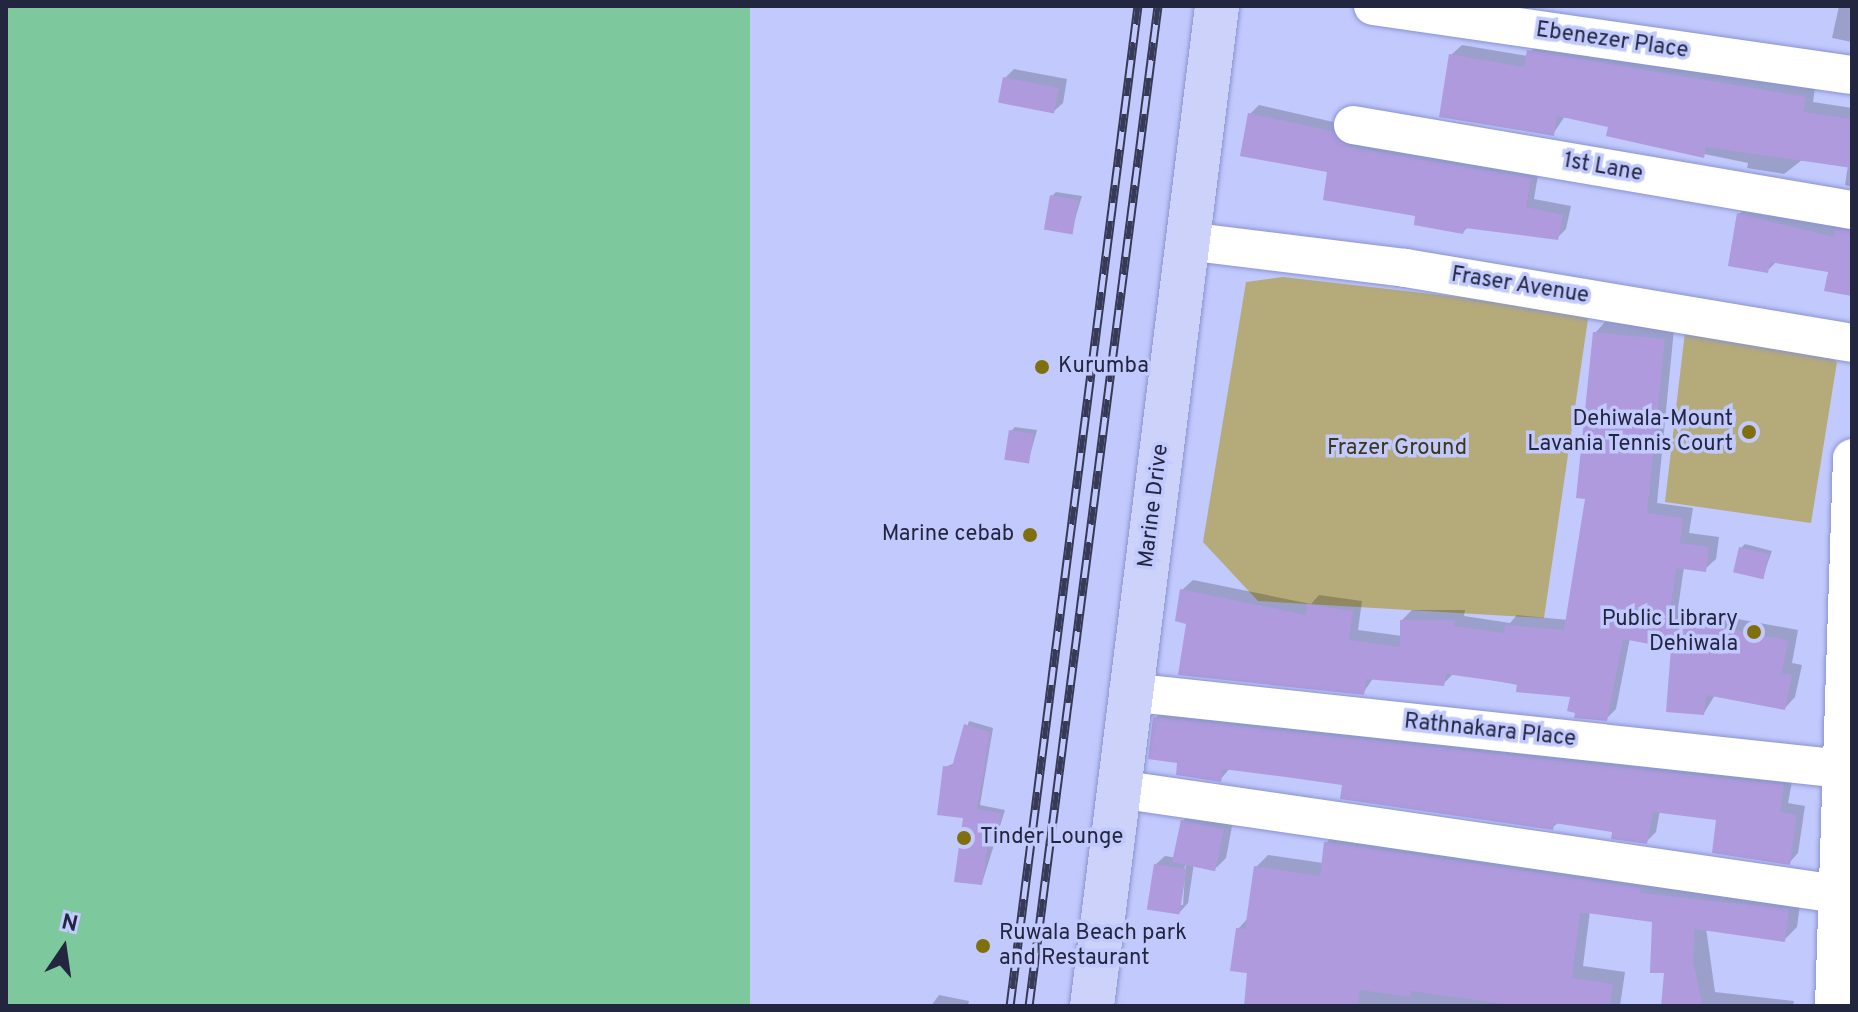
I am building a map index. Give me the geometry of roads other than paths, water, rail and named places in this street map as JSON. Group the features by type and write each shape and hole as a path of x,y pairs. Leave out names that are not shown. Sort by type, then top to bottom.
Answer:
{"main road":[{"name":"Marine Drive","path":"1092,1006 1128,692 1217,6"}],"street":[{"name":"Ebenezer Place","path":"1373,6 1852,75"},
{"name":"1st Lane","path":"1353,125 1852,210"},
{"name":"Fraser Avenue","path":"1186,241 1405,268 1852,343"},
{"path":"1840,999 1837,894 1846,769 1852,458"},
{"name":"Rathnakara Place","path":"1128,692 1846,769"},
{"path":"1118,789 1837,894"}],"railway":[{"path":"1010,1006 1138,6"},
{"path":"1029,1006 1158,6"}],"place":[{"name":"Kurumba","path":"1042,367"},
{"name":"Dehiwala-Mount Lavania Tennis Court","path":"1749,432"},
{"name":"Marine cebab","path":"1030,535"},
{"name":"Public Library Dehiwala","path":"1754,632"},
{"name":"Tinder Lounge","path":"964,838"},
{"name":"Ruwala Beach park and Restaurant","path":"983,946"}],"park label":[{"name":"Frazer Ground","path":"1397,449"}]}
